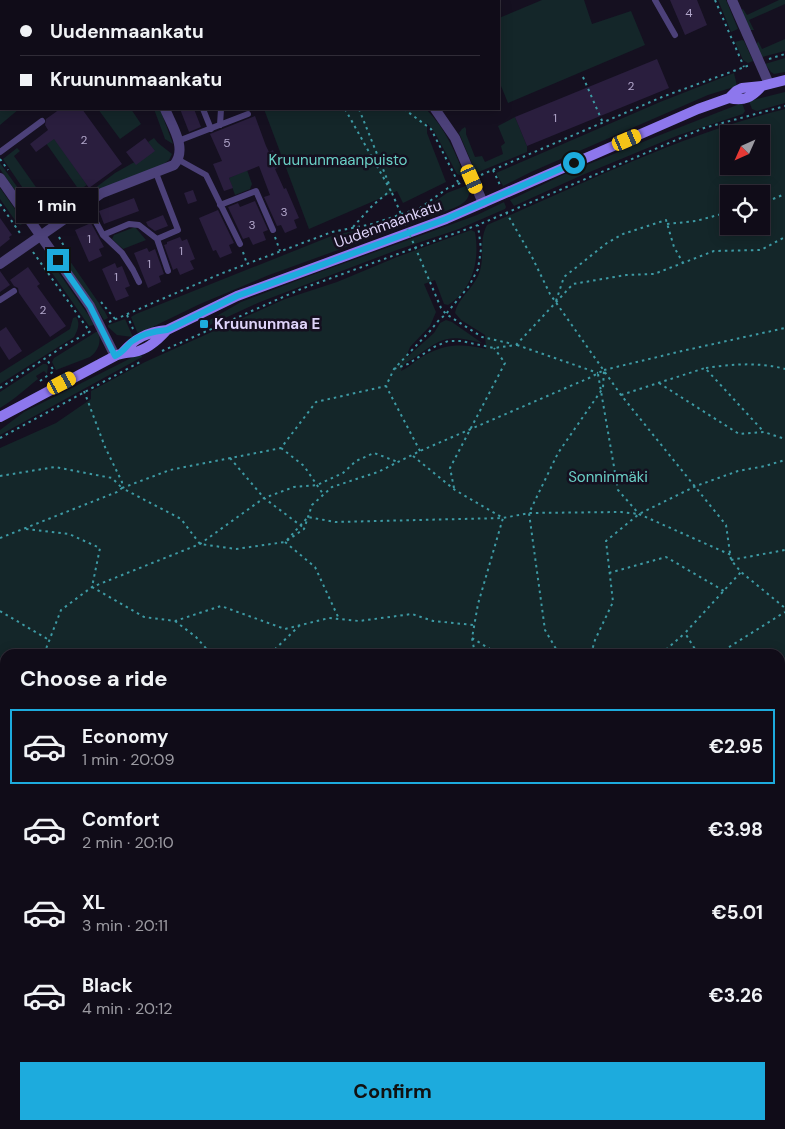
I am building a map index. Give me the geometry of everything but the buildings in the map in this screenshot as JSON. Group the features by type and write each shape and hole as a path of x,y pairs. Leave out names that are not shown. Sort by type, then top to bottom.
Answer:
{"main road":[{"name":"Uudenmaankatu","path":"0,417 119,354 136,352 158,341 167,330 237,296 446,219 689,113 729,98 739,100 752,96 766,85 785,80"}],"street":[{"path":"732,0 760,62 766,85"},
{"path":"0,264 102,193 167,169 178,160 181,149 165,110"},
{"path":"436,110 448,125 455,138 484,203"},
{"path":"0,178 90,306 119,354"}],"lane":[{"path":"655,0 675,35"},
{"path":"203,110 211,128"},
{"path":"220,125 221,110"},
{"path":"178,141 248,114"},
{"path":"0,152 42,122"},
{"path":"178,160 206,175 240,244"},
{"path":"156,173 178,230 157,239"},
{"path":"220,205 256,191 273,230"},
{"path":"86,204 103,235 122,253 139,282"},
{"path":"103,235 130,224 139,225 157,239 168,271"},
{"path":"0,300 14,291"}],"path":[{"path":"715,0 744,67"},
{"path":"0,388 46,358 115,319 247,264 332,232 372,224 420,208 448,188 662,97 785,54"},
{"path":"583,77 603,122"},
{"path":"160,351 301,289 478,224 704,128 785,106"},
{"path":"346,110 392,192"},
{"path":"359,110 441,308 446,314 482,337 516,345 598,374"},
{"path":"405,110 431,130 459,184"},
{"path":"0,159 10,173"},
{"path":"352,228 374,205 392,192"},
{"path":"770,200 785,194"},
{"path":"30,201 54,227 70,257"},
{"path":"0,204 90,332"},
{"path":"506,212 556,302 621,395 726,525 731,560 742,572 785,608"},
{"path":"667,224 696,221 720,214"},
{"path":"556,302 564,277 607,244 623,234 666,220 674,247 683,263"},
{"path":"386,386 394,369 470,286 478,269 481,249 478,224"},
{"path":"273,230 280,252"},
{"path":"394,369 408,364 434,346 448,341 461,341 494,348 516,345 573,284 626,275 654,274 714,251 762,250 785,237"},
{"path":"240,244 247,264"},
{"path":"101,302 115,319"},
{"path":"0,476 55,467 112,478 122,488 181,519 200,544 236,549 285,542 304,529 312,505 332,487 378,472 420,451 604,370 785,328"},
{"path":"187,333 190,337"},
{"path":"455,490 450,468 505,363 494,348"},
{"path":"40,381 54,372 46,358"},
{"path":"0,438 146,358"},
{"path":"621,395 705,368 746,365 774,366 785,369"},
{"path":"705,368 764,432"},
{"path":"556,649 545,630 529,513 558,453 603,388 604,370"},
{"path":"598,374 618,490 639,514"},
{"path":"659,383 738,434 764,432 785,439"},
{"path":"0,538 170,470 281,448 316,402 386,386"},
{"path":"386,386 420,451"},
{"path":"84,391 105,447 122,482 122,488"},
{"path":"281,448 304,466 323,495"},
{"path":"46,649 61,610 92,587 200,544 264,498 294,487 316,485 343,473 356,461 374,453 398,462"},
{"path":"412,455 455,490 503,518"},
{"path":"230,458 264,498 304,529"},
{"path":"592,649 613,602 606,541 639,514 696,486 738,471 785,460"},
{"path":"308,517 335,522 503,518 529,513 621,512 639,514 731,555"},
{"path":"285,542 308,517"},
{"path":"474,649 472,638 478,604 503,518"},
{"path":"24,529 69,534 100,548 92,587"},
{"path":"285,542 315,567 340,619"},
{"path":"731,560 785,550"},
{"path":"610,572 666,557 724,591"},
{"path":"667,649 685,633 742,572"},
{"path":"92,587 144,617 175,621 221,606 285,629 329,618 359,621 412,614 433,621 474,625"},
{"path":"0,611 49,640"},
{"path":"726,649 785,612"},
{"path":"175,621 196,637 207,649"},
{"path":"275,649 300,626"},
{"path":"685,633 695,649"},
{"path":"472,638 490,649"}],"green space":[{"path":"542,0 584,0 592,24 631,11 645,45 508,103 500,83 500,18"},
{"path":"718,0 726,0 738,29 731,32"},
{"path":"779,0 785,0 785,4 749,20 754,30 750,30 741,10 743,9 747,15"},
{"path":"785,39 785,51 762,57 756,46 758,41 762,49"},
{"path":"742,40 753,61 748,63 743,60 735,42"},
{"path":"785,58 785,72 774,74 765,64"},
{"path":"734,73 737,86 708,95 503,186 496,173 660,102"},
{"path":"785,92 785,103 757,111 752,109 749,101"},
{"path":"742,103 745,111 743,114 679,135 514,206 510,200 567,173"},
{"name":"Sonninmäki","path":"785,109 785,649 0,649 0,448 56,423 91,399 91,391 145,362 285,299 337,282 397,257 471,230 475,232 476,253 473,273 469,282 457,298 448,305 444,304 435,280 424,284 436,312 430,326 410,347 406,358 434,333 440,323 446,320 452,322 482,343 454,338 441,341 407,362 401,371 434,350 449,346 463,345 486,349 485,335 461,320 455,313 456,308 478,276 482,263 484,231 487,225 671,146 720,128 720,175 770,175 770,125 728,125"},
{"path":"0,110 18,110 0,125"},
{"path":"99,110 132,110 141,124 120,139"},
{"path":"154,110 160,110 173,144 165,139"},
{"name":"Kruununmaanpuisto","path":"264,110 427,110 439,125 454,150 465,177 457,174 435,133 427,123 427,133 446,182 403,203 397,191 309,229"},
{"path":"515,117 527,146 527,152 476,173 459,133 465,127 475,157 482,156 485,162 503,154 501,146 505,143 498,126"},
{"path":"49,131 87,185 79,190 41,136"},
{"path":"154,138 172,154 169,160 161,166 99,190 76,205 74,204 115,173 154,151 148,142"},
{"path":"17,148 20,151 14,156 50,207 59,203 68,211 53,222 33,203 3,159"},
{"path":"0,163 36,213 34,218 0,169"},
{"path":"247,170 252,184 250,189 235,195 229,178"},
{"path":"468,185 469,193 467,200 454,208 269,275 200,304 138,334 131,317 136,314 334,235 378,226 410,216 421,211 447,193"},
{"path":"0,188 25,223 20,225 17,223 0,199"},
{"path":"504,202 505,209 459,229 397,250 260,302 210,325 208,321 241,302 477,215"},
{"path":"135,227 146,240 123,249 112,239 114,235"},
{"path":"61,248 108,318 104,320 56,249"},
{"path":"47,256 94,325 89,326 45,263"},
{"path":"76,317 78,325 74,337 0,384 0,373 70,329 73,318"},
{"path":"125,319 133,337 117,335 108,327 108,325"},
{"path":"98,332 99,343 93,355 56,370 52,362 54,358"},
{"path":"141,353 142,357 0,435 0,430 24,412"},
{"path":"43,364 48,366 47,374 44,371 36,376 38,379 0,408 0,392"}],"place":[{"name":"Kruununmaa E","path":"204,324"}],"route":[{"path":"58,260 90,306 115,356 132,342 154,332 167,330 237,296 446,219 574,163"}]}
